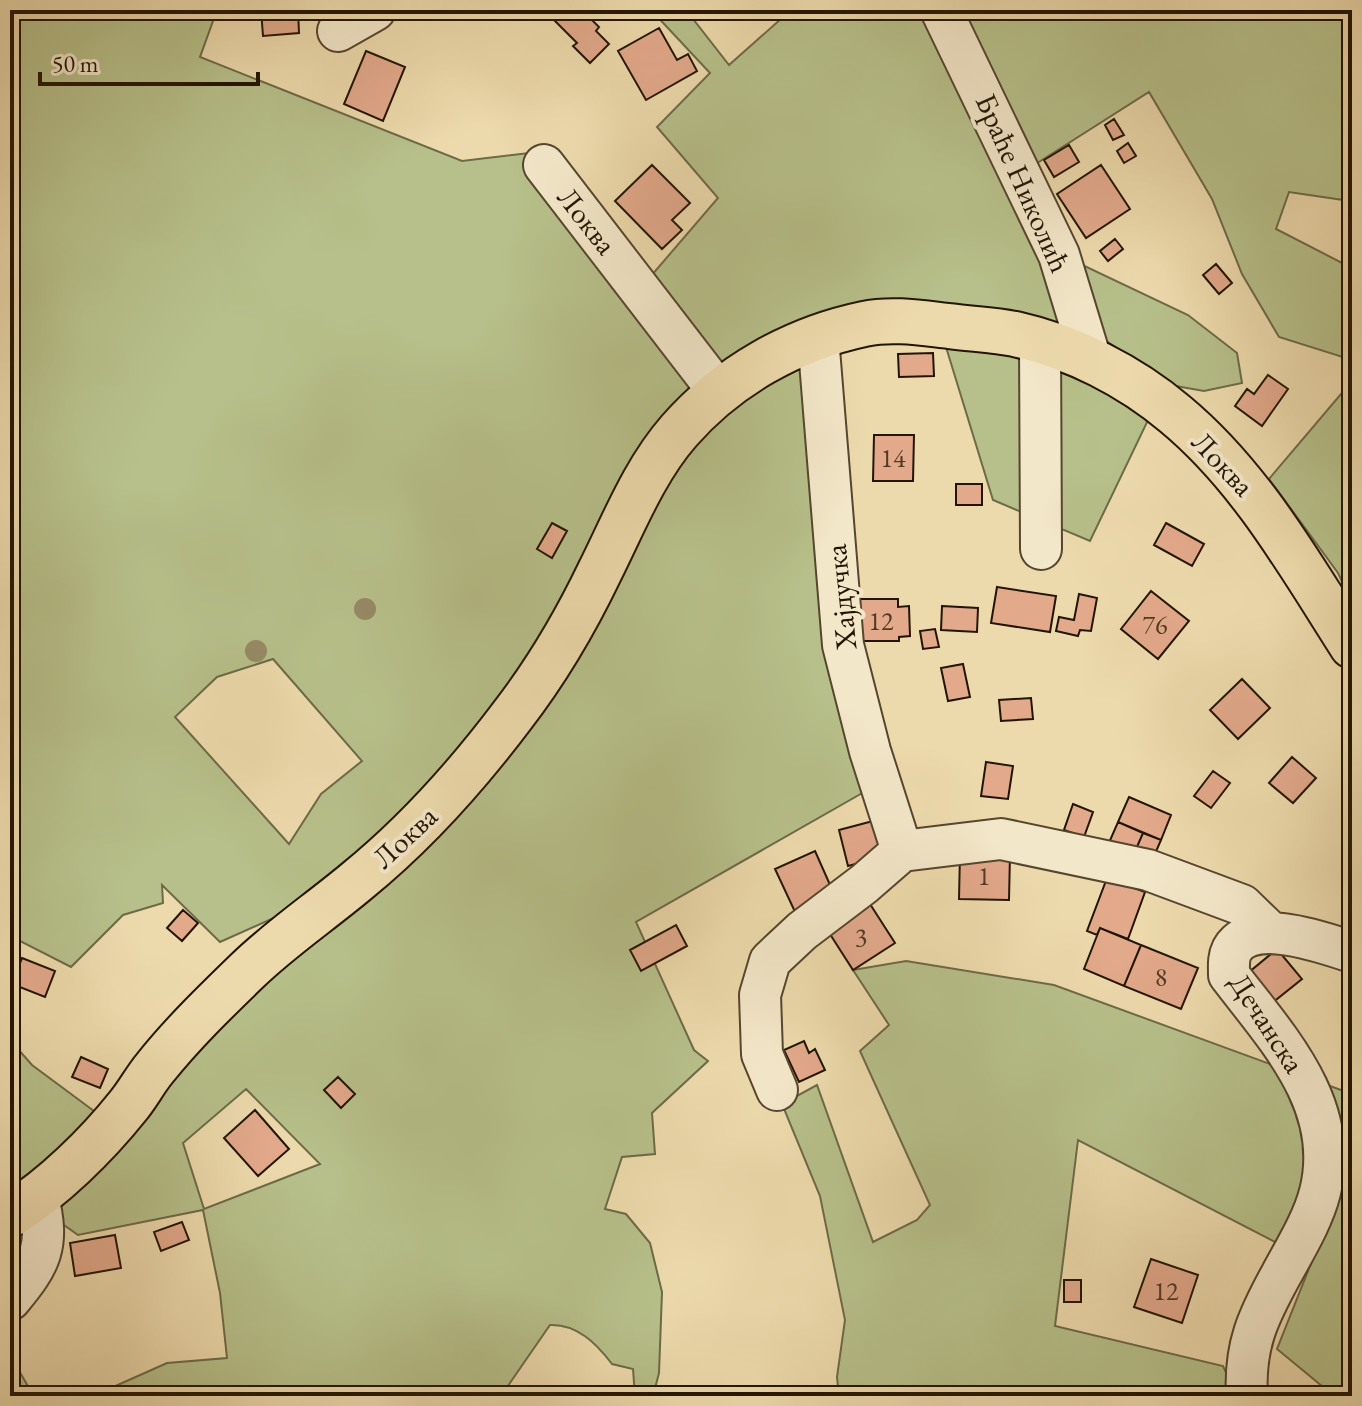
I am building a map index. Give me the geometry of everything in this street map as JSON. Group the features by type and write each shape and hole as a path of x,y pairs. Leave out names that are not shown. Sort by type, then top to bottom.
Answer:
{"main road":[{"name":"Локва","path":"24,1206 104,1133 188,1031 246,972 276,944 390,853 464,778 541,677 597,578 656,458 697,411 718,391 762,361 818,337 868,323 901,321 1016,334 1091,360 1124,377 1177,415 1235,473 1255,498 1352,646"}],"street":[{"path":"338,31 375,10"},
{"name":"Браће Николић","path":"941,10 1059,255 1091,360"},
{"name":"Локва","path":"544,165 718,391"},
{"name":"Хајдучка","path":"818,337 843,645 870,751 902,851"},
{"path":"1040,342 1041,549"},
{"path":"777,1090 762,1054 760,995 770,961 802,931 902,851 1001,839 1148,870 1242,905 1271,933"},
{"name":"Дечанска","path":"1247,1396 1245,1372 1256,1322 1299,1242 1320,1192 1325,1143 1318,1114 1297,1063 1229,975 1229,958 1233,947 1249,936 1271,933 1309,939 1352,952"},
{"path":"10,1300 32,1273 40,1256 44,1223 24,1206"}],"green space":[{"path":"10,10 217,10 200,57 462,161 529,153 645,283 718,198 657,127 710,73 651,10 686,10 729,65 791,10 1352,10 1352,204 1289,192 1276,229 1352,268 1352,360 1279,337 1242,274 1212,199 1149,92 1031,167 1076,262 1188,315 1237,353 1242,383 1204,391 1170,385 1102,338 903,308 701,383 648,442 602,515 554,614 467,747 345,866 276,917 220,942 162,885 163,903 123,915 71,967 10,936","holes":["273,659 362,761 321,794 289,844 175,717 217,677"]},
{"path":"946,347 988,347 1054,364 1150,416 1090,541 993,500"},
{"path":"807,358 864,792 636,922 694,1050 708,1061 652,1113 655,1154 622,1157 605,1209 626,1214 650,1243 662,1292 659,1373 653,1396 635,1396 633,1369 612,1364 577,1331 550,1325 501,1396 93,1396 167,1363 227,1358 220,1293 203,1210 78,1235 54,1218 56,1199 243,991 362,895 624,548 707,421","holes":["246,1089 320,1164 204,1209 183,1143"]},
{"path":"1352,381 1352,602 1338,573 1269,479"},
{"path":"906,961 1054,985 1352,1094 1352,1396 1334,1396 1277,1349 1312,1261 1078,1140 1055,1326 1223,1366 1237,1396 839,1396 837,1377 845,1320 820,1196 782,1104 817,1085 873,1242 917,1220 930,1205 860,1051 889,1025 853,970"},
{"path":"10,1040 32,1065 98,1114 47,1160 10,1187"},
{"path":"10,1364 17,1367 33,1395 39,1396 10,1396"}],"building":[{"path":"261,10 298,10 299,33 263,36"},
{"path":"544,10 582,10 599,27 596,31 609,44 590,63 573,46 577,43"},
{"path":"659,28 677,60 688,54 697,71 646,100 618,51"},
{"path":"366,51 405,67 383,121 344,104"},
{"path":"1114,119 1124,135 1113,140 1105,125"},
{"path":"1128,143 1136,156 1124,163 1117,151"},
{"path":"1069,145 1079,162 1054,177 1044,160"},
{"path":"652,165 690,203 672,220 682,230 662,249 615,201"},
{"path":"1101,165 1130,209 1086,238 1057,194"},
{"path":"1115,239 1123,249 1108,261 1100,251"},
{"path":"1216,264 1232,283 1219,294 1203,275"},
{"path":"933,353 934,376 899,377 898,354"},
{"path":"1268,375 1288,389 1262,426 1235,406 1247,389 1254,394"},
{"path":"874,435 914,435 913,481 873,481"},
{"path":"956,484 982,484 982,505 956,505"},
{"path":"552,523 567,531 552,558 537,549"},
{"path":"1166,523 1204,544 1192,566 1154,545"},
{"path":"997,587 1056,596 1050,632 991,623"},
{"path":"1151,591 1189,621 1158,659 1121,629"},
{"path":"1079,594 1097,598 1091,631 1080,630 1078,636 1056,631 1059,617 1074,620"},
{"path":"851,599 898,599 898,607 909,606 910,636 899,637 899,641 852,641"},
{"path":"942,606 978,608 977,632 941,630"},
{"path":"935,629 939,647 923,649 920,631"},
{"path":"963,664 970,697 948,701 941,668"},
{"path":"1242,679 1270,708 1238,739 1210,710"},
{"path":"1031,698 1033,719 1001,721 999,700"},
{"path":"1292,757 1316,778 1293,803 1269,783"},
{"path":"986,762 1013,766 1008,799 981,796"},
{"path":"1213,771 1230,783 1211,808 1194,796"},
{"path":"1129,797 1171,815 1161,840 1118,822"},
{"path":"1073,804 1093,812 1084,837 1064,830"},
{"path":"873,821 882,857 848,866 839,830"},
{"path":"1118,822 1143,833 1133,856 1108,845"},
{"path":"1143,833 1161,840 1151,863 1133,856"},
{"path":"815,851 835,896 796,914 775,869"},
{"path":"960,853 1010,854 1009,900 959,899"},
{"path":"1107,878 1145,892 1128,939 1100,928 1097,935 1087,931"},
{"path":"870,904 895,943 853,970 828,931"},
{"path":"183,910 198,923 182,941 167,928"},
{"path":"676,925 687,946 641,971 630,950"},
{"path":"1100,928 1141,945 1124,986 1084,969"},
{"path":"1141,945 1198,968 1181,1009 1124,986"},
{"path":"1277,949 1302,979 1272,1003 1248,973"},
{"path":"22,958 55,971 45,997 12,984"},
{"path":"804,1041 809,1053 815,1049 825,1070 799,1082 784,1050"},
{"path":"81,1057 108,1069 100,1088 72,1077"},
{"path":"338,1077 355,1094 341,1108 324,1090"},
{"path":"255,1110 289,1149 258,1176 224,1138"},
{"path":"182,1222 189,1240 161,1251 154,1232"},
{"path":"115,1235 121,1268 75,1276 70,1243"},
{"path":"1151,1259 1198,1275 1182,1323 1134,1307"},
{"path":"1064,1280 1081,1280 1081,1302 1064,1302"},
{"path":"1292,1388 1309,1396 1288,1396"}]}
